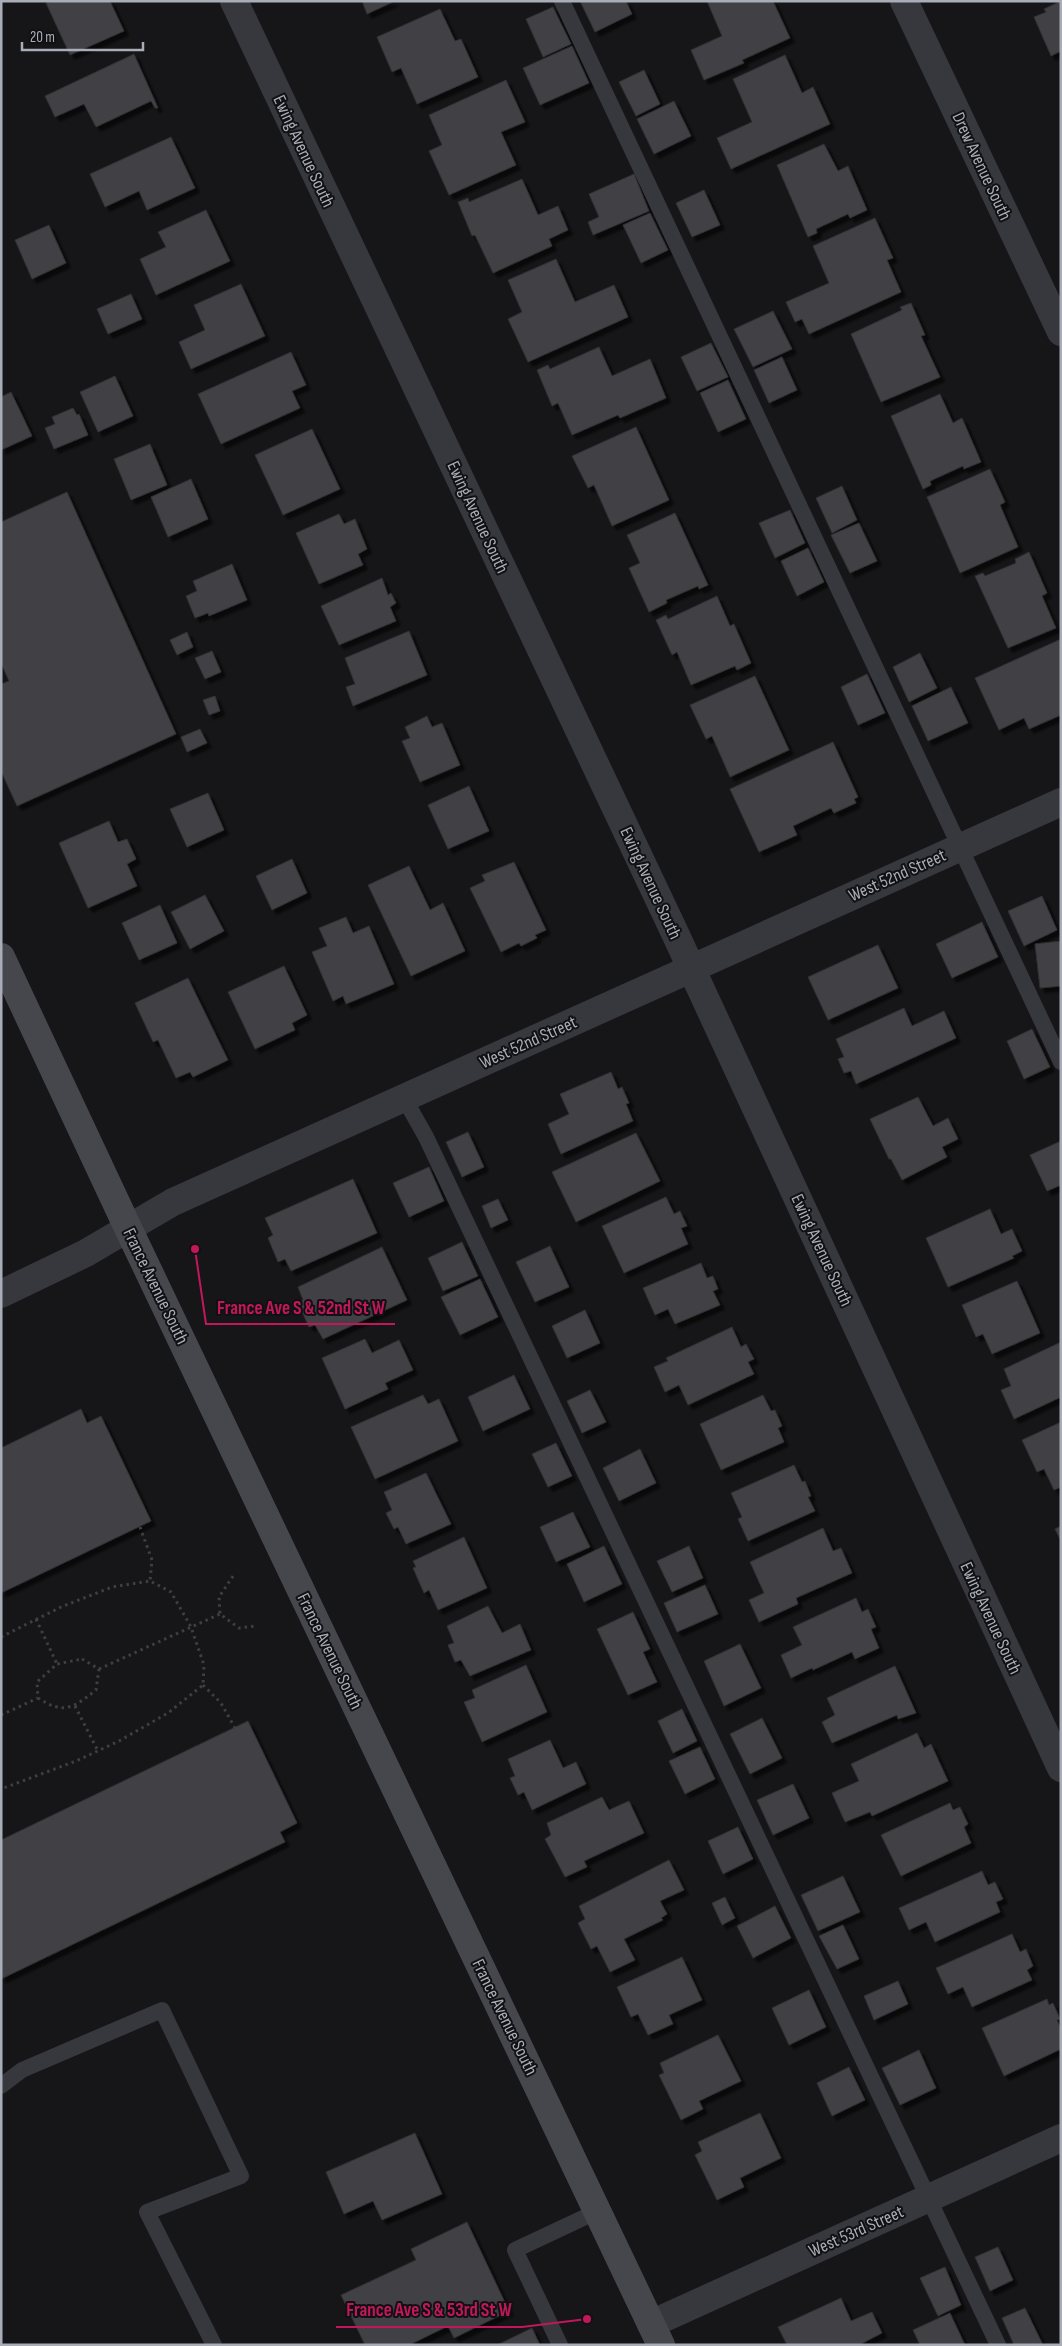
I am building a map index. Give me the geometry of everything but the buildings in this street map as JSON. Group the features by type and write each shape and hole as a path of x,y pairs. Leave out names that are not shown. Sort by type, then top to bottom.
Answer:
{"main road":[{"name":"France Avenue South","path":"4,969 656,2335"}],"street":[{"name":"Ewing Avenue South","path":"234,1 691,968 1061,1768"},
{"name":"Drew Avenue South","path":"904,1 1061,332"},
{"name":"West 52nd Street","path":"1,1294 86,1253 174,1202 1061,802"},
{"name":"West 53rd Street","path":"656,2335 928,2198 1061,2138"}],"lane":[{"path":"562,1 1061,1062"},
{"path":"404,1098 426,1137 998,2345"},
{"path":"1,2086 22,2070 162,2010 241,2176 147,2212 214,2345"},
{"path":"560,2345 515,2250 598,2211"}],"path":[{"path":"140,1527 152,1560 150,1581"},
{"path":"220,1614 219,1597 233,1576"},
{"path":"1,1637 36,1619 112,1587 150,1581 171,1592 191,1627 204,1665 203,1685 221,1703 235,1728"},
{"path":"220,1614 239,1628 256,1626"},
{"path":"99,1669 220,1614"},
{"path":"36,1619 57,1664"},
{"path":"38,1698 37,1682 57,1664 82,1659 99,1669"},
{"path":"38,1698 52,1708 75,1706 96,1690 99,1669"},
{"path":"1,1789 98,1752 168,1713 203,1685"},
{"path":"1,1715 38,1698"},
{"path":"75,1706 98,1752"}],"place":[{"name":"France Ave S & 52nd St W","path":"195,1249"},
{"name":"France Ave S & 53rd St W","path":"587,2319"}]}
